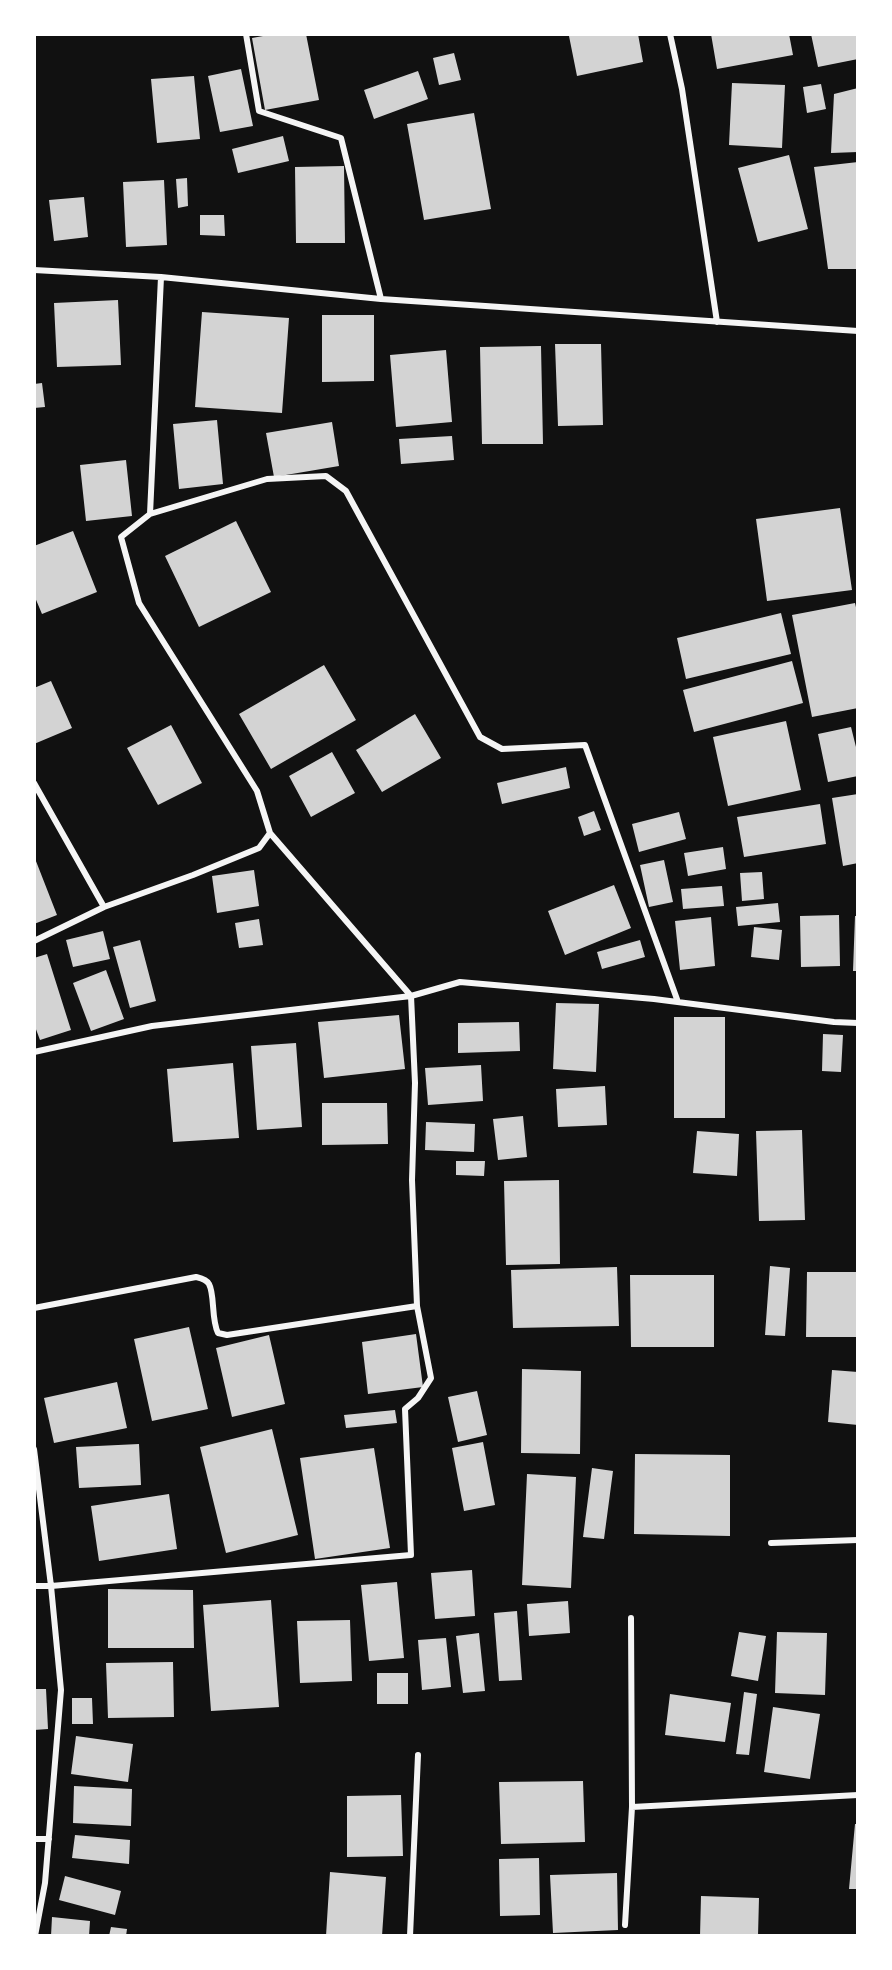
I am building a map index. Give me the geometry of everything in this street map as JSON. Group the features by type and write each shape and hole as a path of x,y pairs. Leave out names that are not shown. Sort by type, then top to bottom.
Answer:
{"street":[{"path":"246,34 259,111 341,138 381,299"},
{"path":"670,34 682,89 717,322"},
{"path":"34,270 161,277 381,299 858,331"},
{"path":"150,514 161,277"},
{"path":"34,1586 411,1556 405,1409 418,1398 431,1378 417,1306 412,1180 415,1083 411,996 270,833 257,791 138,603 121,537 150,514 267,479 326,476 346,491 480,737 502,749 585,745 678,1002"},
{"path":"34,783 104,907"},
{"path":"34,941 104,907 259,848 270,833"},
{"path":"34,1052 152,1026 411,996 460,982 678,1002 858,1023"},
{"path":"34,1308 196,1277 209,1284 214,1325 218,1333 227,1335 417,1306"},
{"path":"34,1449 61,1690 45,1883 35,1935"},
{"path":"771,1543 858,1540"},
{"path":"625,1925 632,1807 631,1618"},
{"path":"410,1935 418,1755"},
{"path":"632,1807 858,1795"},
{"path":"34,1839 49,1839"}],"building":[{"path":"274,34 306,34 319,100 265,110 252,38"},
{"path":"575,34 638,34 643,62 577,76 569,36"},
{"path":"711,34 789,34 793,55 717,69"},
{"path":"811,34 858,34 858,59 818,67"},
{"path":"454,53 461,80 439,85 433,58"},
{"path":"241,69 253,126 220,132 208,76"},
{"path":"418,71 428,99 374,119 364,90"},
{"path":"194,76 200,139 157,143 151,79"},
{"path":"732,83 785,85 782,148 729,145"},
{"path":"821,84 826,109 807,113 803,87"},
{"path":"858,88 858,152 831,153 834,94"},
{"path":"474,113 491,209 424,220 407,124"},
{"path":"283,136 289,161 238,173 232,149"},
{"path":"789,155 808,229 758,242 738,168"},
{"path":"858,162 858,269 828,269 814,167"},
{"path":"344,166 345,243 296,243 295,167"},
{"path":"187,178 188,206 178,208 176,179"},
{"path":"164,180 167,245 126,247 123,182"},
{"path":"84,197 88,237 54,241 49,200"},
{"path":"200,215 224,215 225,236 200,235"},
{"path":"118,300 121,365 57,367 54,303"},
{"path":"202,312 289,318 282,413 195,407"},
{"path":"322,315 374,315 374,381 322,382"},
{"path":"555,344 601,344 603,425 558,426"},
{"path":"541,346 543,444 482,444 480,347"},
{"path":"446,350 452,422 396,427 390,355"},
{"path":"42,383 45,407 34,408 34,384"},
{"path":"217,420 223,484 179,489 173,424"},
{"path":"332,422 339,466 274,477 266,433"},
{"path":"452,436 454,460 401,464 399,439"},
{"path":"126,460 132,516 86,521 80,465"},
{"path":"840,508 852,590 767,601 756,519"},
{"path":"236,521 271,592 199,627 165,556"},
{"path":"73,531 97,592 42,614 34,595 34,546"},
{"path":"855,603 858,616 858,708 812,717 792,615"},
{"path":"781,613 791,654 686,679 677,638"},
{"path":"792,661 803,703 694,732 683,690"},
{"path":"324,665 356,720 271,769 239,714"},
{"path":"51,681 72,728 34,744 34,688"},
{"path":"415,714 441,758 382,792 356,750"},
{"path":"786,721 801,790 728,806 713,737"},
{"path":"171,725 202,783 158,805 127,748"},
{"path":"851,727 858,755 858,776 828,782 818,734"},
{"path":"332,752 355,793 311,817 289,776"},
{"path":"566,767 570,788 502,804 497,783"},
{"path":"858,794 858,863 843,866 832,798"},
{"path":"820,804 826,844 744,857 737,817"},
{"path":"594,811 601,830 584,836 578,817"},
{"path":"679,812 686,839 639,852 632,824"},
{"path":"723,847 726,869 688,876 684,853"},
{"path":"34,856 57,915 34,924"},
{"path":"664,860 673,902 649,907 640,865"},
{"path":"254,870 259,906 217,913 212,876"},
{"path":"762,872 764,899 742,901 740,873"},
{"path":"614,885 631,928 565,955 548,911"},
{"path":"722,886 724,906 683,909 681,889"},
{"path":"778,903 780,922 738,926 736,907"},
{"path":"839,915 840,966 801,967 800,916"},
{"path":"855,916 858,916 858,971 853,971"},
{"path":"711,917 715,966 680,970 675,921"},
{"path":"259,919 263,945 239,948 235,923"},
{"path":"754,927 782,930 779,960 751,957"},
{"path":"103,931 110,959 73,967 66,940"},
{"path":"140,940 156,1001 130,1008 113,947"},
{"path":"640,940 645,957 602,969 597,952"},
{"path":"47,954 71,1030 40,1040 34,1024 34,958"},
{"path":"106,970 124,1019 91,1031 73,983"},
{"path":"556,1003 599,1004 596,1072 553,1069"},
{"path":"399,1015 405,1069 324,1078 318,1022"},
{"path":"674,1017 725,1017 725,1118 674,1118"},
{"path":"519,1022 520,1051 458,1053 458,1023"},
{"path":"823,1034 843,1035 841,1072 822,1071"},
{"path":"296,1043 302,1127 257,1130 251,1046"},
{"path":"233,1063 239,1138 173,1142 167,1069"},
{"path":"481,1065 483,1101 428,1105 425,1068"},
{"path":"605,1086 607,1125 558,1127 556,1089"},
{"path":"322,1103 387,1103 388,1144 322,1145"},
{"path":"523,1116 527,1157 498,1160 493,1119"},
{"path":"426,1122 475,1124 474,1152 425,1150"},
{"path":"802,1130 805,1220 759,1221 756,1131"},
{"path":"697,1131 739,1134 737,1176 693,1173"},
{"path":"456,1161 485,1161 484,1176 456,1175"},
{"path":"559,1180 560,1264 506,1265 504,1181"},
{"path":"770,1266 790,1268 785,1336 765,1335"},
{"path":"617,1267 619,1326 513,1328 511,1270"},
{"path":"807,1272 858,1272 858,1337 806,1337"},
{"path":"630,1275 714,1275 714,1347 631,1347"},
{"path":"189,1327 208,1409 152,1421 134,1339"},
{"path":"416,1334 423,1387 368,1394 362,1342"},
{"path":"269,1335 285,1404 232,1417 216,1348"},
{"path":"522,1369 581,1371 580,1454 521,1453"},
{"path":"832,1370 858,1372 858,1425 828,1422"},
{"path":"117,1382 127,1428 54,1443 44,1398"},
{"path":"477,1391 487,1435 458,1442 448,1397"},
{"path":"395,1410 397,1423 346,1428 344,1415"},
{"path":"272,1429 298,1535 226,1553 200,1447"},
{"path":"483,1442 495,1505 464,1511 452,1448"},
{"path":"139,1444 141,1485 79,1488 76,1447"},
{"path":"374,1448 390,1548 315,1559 300,1458"},
{"path":"635,1454 730,1455 730,1536 634,1534"},
{"path":"592,1468 613,1471 604,1539 583,1537"},
{"path":"527,1474 576,1477 571,1588 522,1585"},
{"path":"169,1494 177,1549 99,1561 91,1506"},
{"path":"472,1570 475,1616 435,1619 431,1573"},
{"path":"397,1582 404,1658 369,1661 361,1585"},
{"path":"108,1589 193,1590 194,1648 108,1648"},
{"path":"271,1600 279,1707 211,1711 203,1605"},
{"path":"568,1601 570,1633 529,1636 527,1604"},
{"path":"517,1611 522,1680 499,1681 494,1613"},
{"path":"350,1620 352,1681 300,1683 297,1621"},
{"path":"739,1632 766,1636 758,1681 731,1676"},
{"path":"777,1632 827,1633 825,1695 775,1693"},
{"path":"479,1633 485,1691 463,1693 456,1636"},
{"path":"446,1638 451,1687 422,1690 418,1640"},
{"path":"173,1662 174,1717 108,1718 106,1663"},
{"path":"377,1673 408,1673 408,1704 377,1704"},
{"path":"34,1689 46,1689 48,1729 34,1730"},
{"path":"744,1692 757,1694 749,1755 736,1754"},
{"path":"670,1694 731,1703 725,1742 665,1735"},
{"path":"72,1698 92,1698 93,1724 72,1724"},
{"path":"773,1707 820,1714 810,1779 764,1772"},
{"path":"76,1736 133,1744 128,1782 71,1774"},
{"path":"583,1781 585,1842 501,1844 499,1782"},
{"path":"74,1786 132,1789 131,1826 73,1823"},
{"path":"401,1795 403,1856 347,1857 347,1796"},
{"path":"855,1824 858,1824 858,1889 849,1889"},
{"path":"75,1835 130,1840 129,1864 72,1858"},
{"path":"539,1858 540,1915 500,1916 499,1859"},
{"path":"330,1872 386,1877 382,1936 326,1936"},
{"path":"617,1873 618,1930 553,1933 550,1875"},
{"path":"65,1876 121,1891 115,1915 59,1900"},
{"path":"701,1896 759,1898 758,1936 700,1936"},
{"path":"52,1917 90,1921 89,1936 51,1936"},
{"path":"111,1927 127,1929 126,1936 109,1936"}]}
